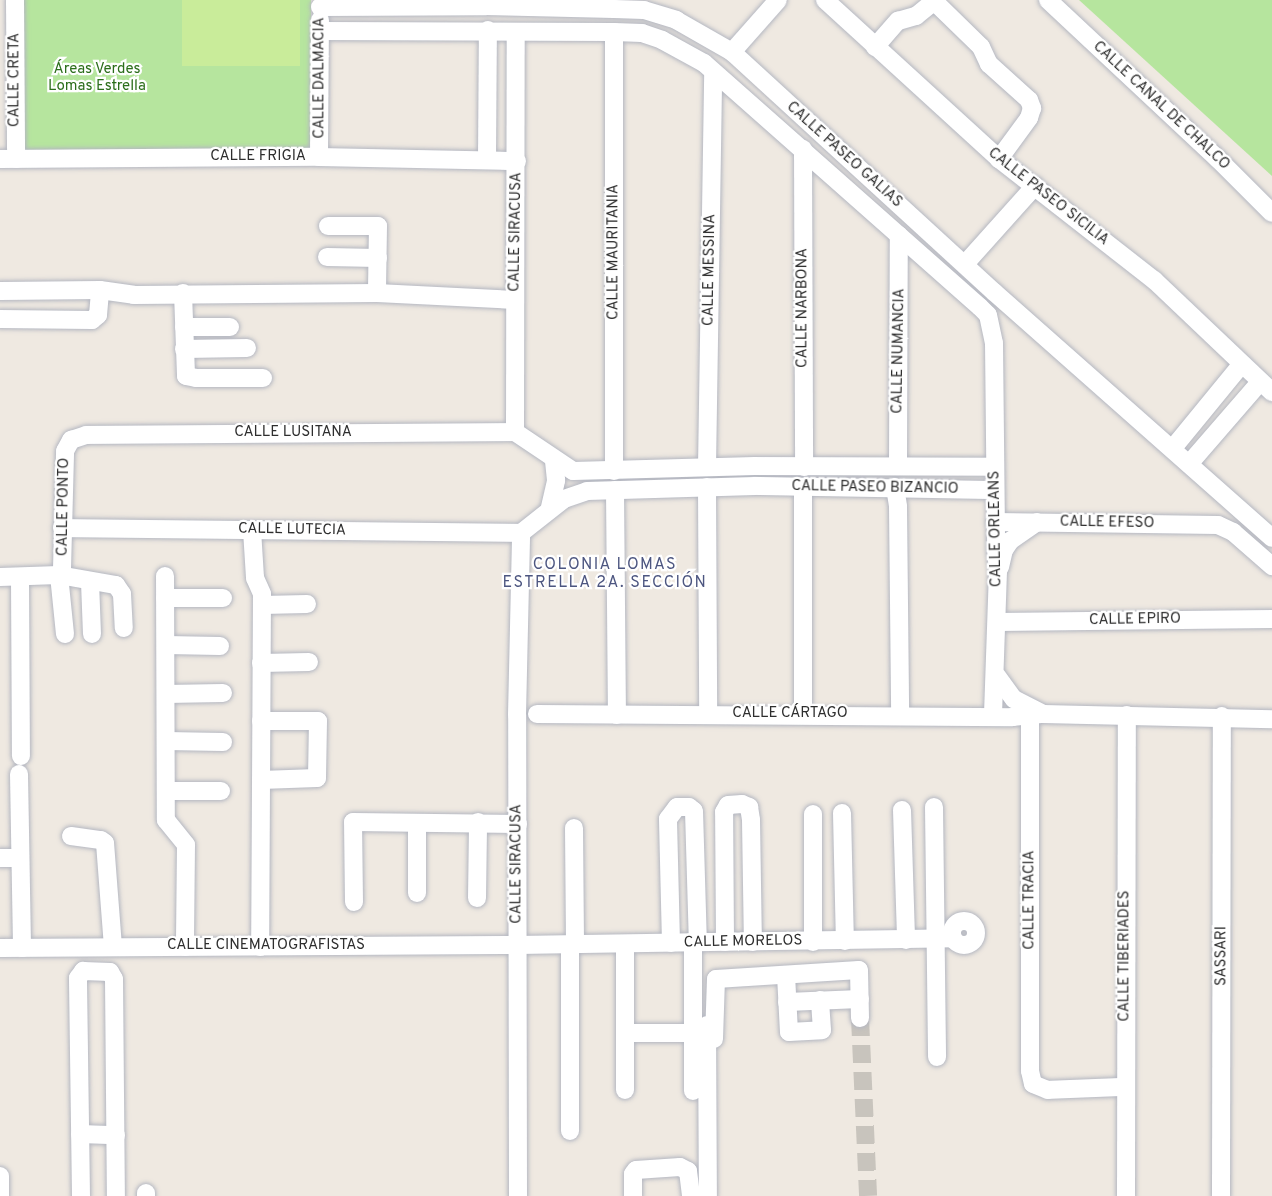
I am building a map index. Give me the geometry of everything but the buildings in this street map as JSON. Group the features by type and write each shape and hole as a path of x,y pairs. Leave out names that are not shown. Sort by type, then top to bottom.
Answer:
{"street":[{"name":"CALLE CRETA","path":"8,159 15,0"},
{"path":"732,52 778,0"},
{"name":"CALLE PASEO SICILIA","path":"825,0 999,159 1154,280 1266,387"},
{"name":"CALLE CANAL DE CHALCO","path":"1048,0 1218,159 1272,213"},
{"name":"CALLE PASEO GALIAS","path":"320,4 518,3 644,10 676,20 732,52 994,292 1272,538"},
{"path":"875,47 898,21 916,16 932,3 938,5 981,47 989,64 1029,100 1032,108 1029,118 999,159"},
{"name":"CALLE DALMACIA","path":"319,157 320,4"},
{"path":"642,33 644,10"},
{"path":"662,40 662,30 668,23 676,20"},
{"path":"487,160 488,30"},
{"name":"CALLE PASEO GALIAS","path":"320,32 488,30 614,32 642,33 662,40 688,52 803,149 980,307 988,315 994,343"},
{"name":"CALLE SIRACUSA","path":"515,432 516,32"},
{"name":"CALLE MAURITANIA","path":"614,32 614,480 617,715"},
{"name":"CALLE MESSINA","path":"707,467 713,74"},
{"name":"CALLE NARBONA","path":"803,149 804,467"},
{"name":"CALLE FRIGIA","path":"8,159 319,157 517,161"},
{"path":"965,264 1035,186"},
{"path":"328,226 378,226 377,293"},
{"name":"CALLE NUMANCIA","path":"898,466 899,235"},
{"path":"327,257 378,258"},
{"path":"0,291 100,290 134,295 377,293 516,300"},
{"path":"0,319 92,320 98,315 100,290"},
{"path":"980,307 994,292"},
{"path":"183,293 186,376 263,378"},
{"path":"994,343 1002,324 1030,322"},
{"path":"184,327 230,327"},
{"name":"CALLE ORLEANS","path":"993,715 997,676 999,571 994,490 994,343"},
{"path":"184,349 247,348"},
{"path":"1173,448 1241,365"},
{"path":"1189,464 1266,387"},
{"name":"CALLE PASEO BIZANCIO","path":"515,432 573,471 614,480 708,487 994,490"},
{"name":"CALLE LUSITANA","path":"71,440 86,435 515,432"},
{"name":"CALLE PONTO","path":"65,634 59,575 62,568 65,451 71,440"},
{"path":"550,507 555,487 554,460"},
{"path":"755,466 755,486"},
{"name":"CALLE PASEO BIZANCIO","path":"521,532 550,507 579,492 614,480 707,467 994,467"},
{"path":"708,487 708,714"},
{"path":"803,487 803,714"},
{"path":"895,488 898,507 900,714"},
{"name":"CALLE EFESO","path":"995,522 1218,525 1233,532 1272,566"},
{"path":"999,571 1004,550 1010,541 1037,522"},
{"name":"CALLE LUTECIA","path":"62,528 521,532"},
{"path":"252,530 255,578 262,594 260,947"},
{"name":"CALLE SIRACUSA","path":"518,1196 525,945 518,824 521,532"},
{"path":"0,577 59,575 116,585 120,590 124,628"},
{"path":"165,576 166,820 186,845 185,946"},
{"path":"20,578 22,948"},
{"path":"90,582 92,633"},
{"path":"165,598 223,598"},
{"path":"262,605 307,604"},
{"name":"CALLE EPIRO","path":"997,622 1272,619"},
{"path":"166,645 220,646"},
{"path":"261,663 309,662"},
{"name":"CALLE CÁRTAGO","path":"997,676 1010,695 1036,715"},
{"path":"166,694 223,693"},
{"name":"CALLE CÁRTAGO","path":"537,714 1127,715 1272,719"},
{"name":"CALLE TRACIA","path":"1036,715 1030,1071 1033,1084 1048,1089 1124,1087"},
{"name":"CALLE TIBERIADES","path":"1126,1196 1124,1087 1127,715"},
{"name":"SASSARI","path":"1221,1196 1222,716"},
{"path":"261,721 318,721 317,778 261,780"},
{"path":"166,741 223,742"},
{"path":"166,791 221,791"},
{"path":"725,942 724,812 728,805 742,804 749,807 751,820 753,942"},
{"path":"671,943 668,819 677,807 688,807 694,811 693,1091"},
{"path":"933,807 944,939 937,1057"},
{"path":"902,810 906,940"},
{"path":"842,813 845,941"},
{"path":"813,814 813,942"},
{"path":"354,902 353,822 518,824"},
{"path":"477,822 477,898"},
{"path":"417,823 417,893"},
{"path":"570,1131 574,828"},
{"path":"71,836 101,840 105,843 113,947"},
{"path":"0,858 20,858"},
{"name":"CALLE MORELOS","path":"525,945 944,939"},
{"path":"625,944 626,1090"},
{"name":"CALLE CINEMATOGRAFISTAS","path":"0,948 525,945"},
{"path":"708,1196 707,993 709,984 716,979 859,970 860,1018"},
{"path":"81,1196 78,978 83,971 110,972 114,979 116,1196"},
{"path":"786,975 789,1032 822,1030 820,1000"},
{"path":"714,1039 716,979"},
{"path":"787,1002 860,999"},
{"path":"625,1033 693,1033"},
{"path":"80,1134 116,1135"},
{"path":"633,1196 633,1174 636,1170 680,1167 688,1172 691,1196"},
{"path":"0,1176 0,1196"}],"green space":[{"name":"Áreas Verdes Lomas Estrella","path":"19,0 311,0 311,157 19,157"},
{"path":"182,0 300,0 300,66 182,66"},
{"path":"1079,0 1272,0 1272,176"}],"tunnel":[{"path":"860,1018 868,1196"}],"district":[{"name":"COLONIA LOMAS ESTRELLA 2A. SECCIÓN","path":"605,574"}]}
